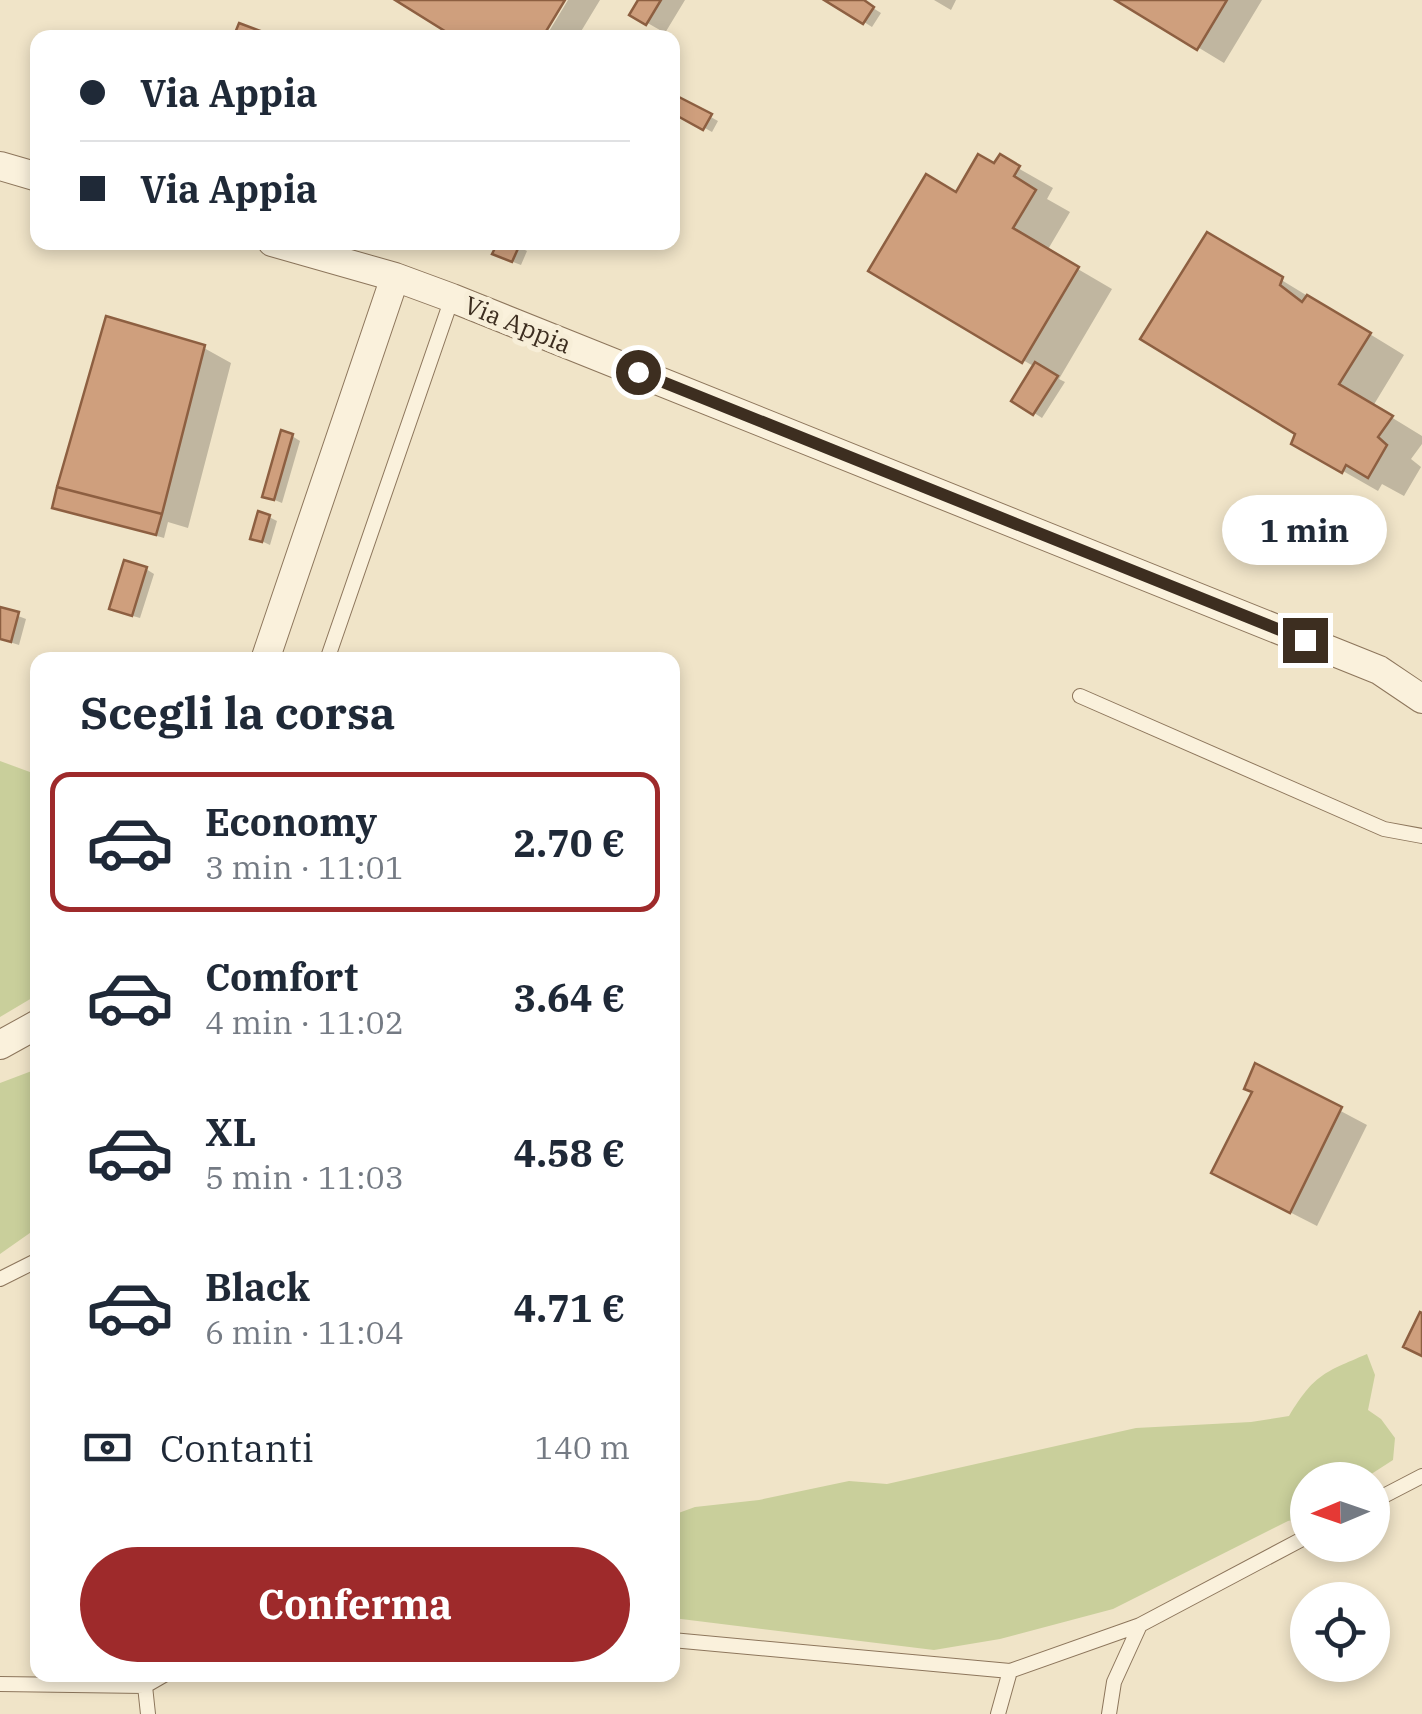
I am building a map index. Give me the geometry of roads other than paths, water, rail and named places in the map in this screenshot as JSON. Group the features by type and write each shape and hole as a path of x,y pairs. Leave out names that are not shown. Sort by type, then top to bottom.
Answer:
{"street":[{"path":"0,166 30,175"},
{"name":"Via Appia","path":"300,250 452,298 1379,670 1422,699"},
{"path":"268,652 395,277"},
{"path":"0,1045 30,1028"}],"lane":[{"path":"330,652 452,298"},
{"path":"1080,696 1384,829 1422,836"},
{"path":"0,1280 30,1264"},
{"path":"1390,1493 1422,1476"},
{"path":"680,1641 1010,1671 1140,1625 1290,1546"},
{"path":"1109,1714 1114,1682 1140,1625"},
{"path":"998,1714 1010,1671"},
{"path":"0,1684 145,1686 152,1682"},
{"path":"145,1686 148,1714"}]}
